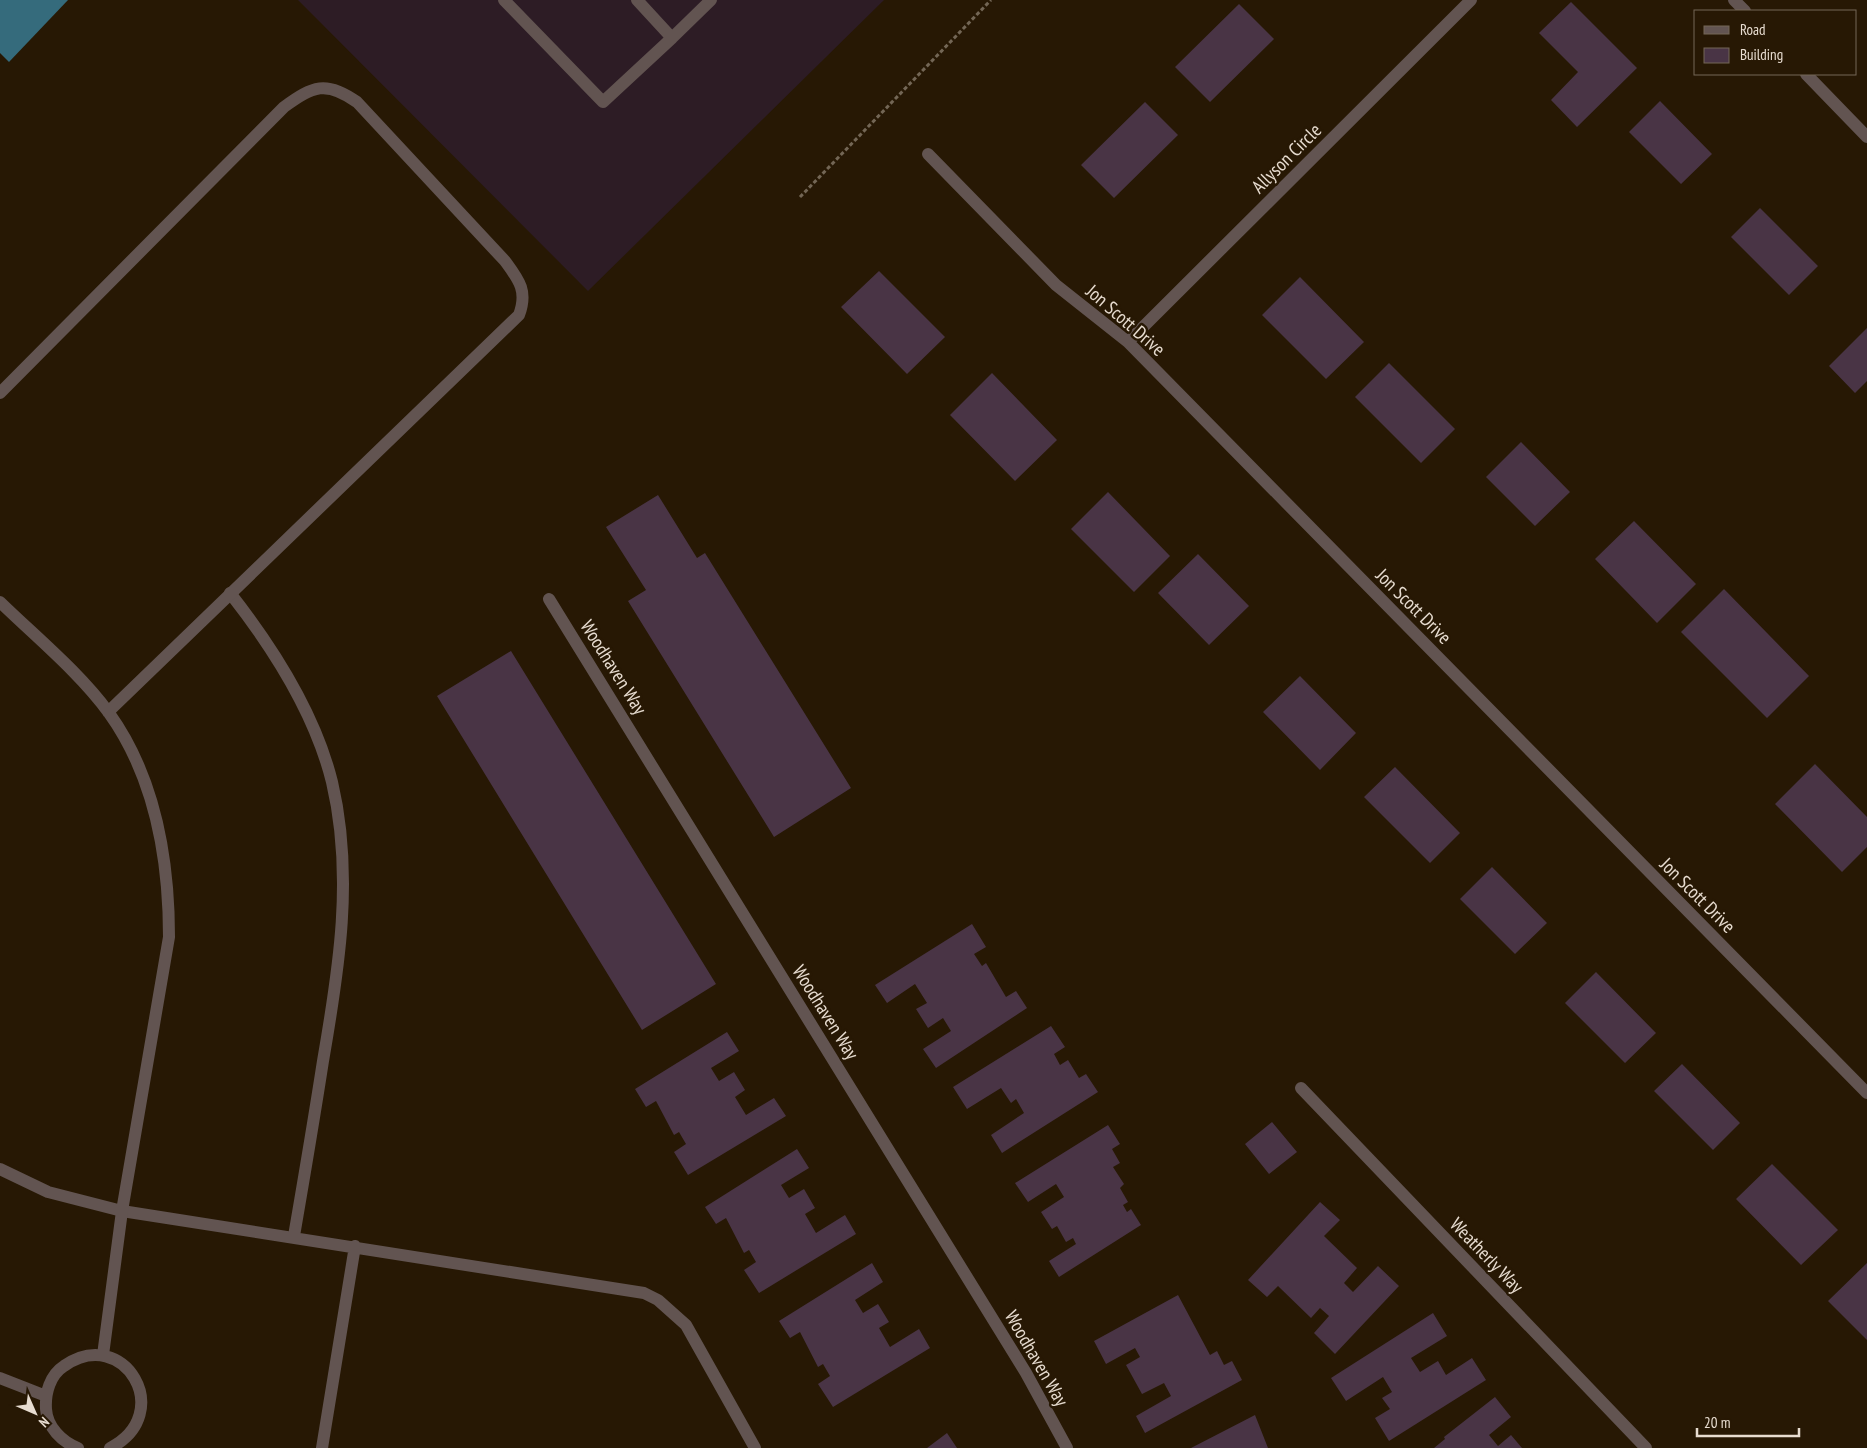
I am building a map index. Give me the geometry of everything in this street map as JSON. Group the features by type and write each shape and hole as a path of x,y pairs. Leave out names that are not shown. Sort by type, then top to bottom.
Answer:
{"street":[{"path":"504,0 603,102 711,0"},
{"path":"637,0 672,38"},
{"name":"Allyson Circle","path":"1128,342 1471,0"},
{"path":"1734,0 1744,10"},
{"path":"1807,75 1867,137"},
{"path":"0,393 284,108 306,91 322,87 341,91 357,102 505,261 520,282 524,302 519,315 108,712"},
{"name":"Jon Scott Drive","path":"928,154 1056,285 1128,342 1867,1093"},
{"path":"230,594 260,631 288,677 310,722 332,781 340,825 343,930 294,1236"},
{"name":"Woodhaven Way","path":"549,599 1026,1373 1067,1448"},
{"path":"0,602 67,667 108,712 128,742 149,792 161,845 169,894 169,937 122,1211 103,1355"},
{"name":"Weatherly Way","path":"1300,1088 1646,1448"},
{"path":"0,1170 48,1192 122,1211 294,1236 644,1293 658,1300 686,1325 755,1448"},
{"path":"322,1448 355,1246"},
{"path":"78,1448 62,1439 51,1426 46,1411 46,1396 50,1381 60,1368 73,1359 88,1355 103,1355 118,1360 130,1370 138,1384 142,1399 140,1415 134,1430 122,1442 110,1448"},
{"path":"0,1378 46,1396"}],"path":[{"path":"800,197 990,0"}],"shaded area":[{"path":"298,0 884,0 588,291"}],"water":[{"path":"0,0 68,0 9,62 0,53"}],"building":[{"path":"1571,2 1637,68 1577,127 1551,100 1578,72 1539,33"},
{"path":"1239,4 1274,39 1210,102 1175,67"},
{"path":"1660,101 1712,154 1681,184 1629,132"},
{"path":"1145,102 1178,135 1114,198 1081,165"},
{"path":"1760,208 1818,266 1789,295 1731,237"},
{"path":"879,271 945,337 907,374 841,307"},
{"path":"1300,277 1364,342 1326,379 1262,315"},
{"path":"1867,328 1867,381 1855,393 1829,366"},
{"path":"1389,363 1455,429 1421,463 1355,397"},
{"path":"992,373 1057,440 1015,481 950,415"},
{"path":"1521,442 1570,492 1535,526 1486,477"},
{"path":"1108,492 1170,556 1134,592 1071,529"},
{"path":"658,495 697,558 705,553 851,788 774,837 628,601 646,590 606,527"},
{"path":"1634,521 1696,584 1657,623 1595,559"},
{"path":"1198,554 1249,606 1209,645 1158,593"},
{"path":"1724,589 1809,676 1767,718 1681,632"},
{"path":"511,651 716,984 642,1030 437,696"},
{"path":"1300,676 1356,733 1320,770 1263,712"},
{"path":"1815,764 1867,817 1867,847 1842,872 1775,804"},
{"path":"1395,767 1460,833 1430,863 1364,797"},
{"path":"1492,867 1547,923 1515,954 1460,899"},
{"path":"972,924 986,947 974,954 982,966 986,963 1006,997 1016,991 1027,1008 936,1068 923,1049 951,1031 943,1018 928,1028 916,1009 927,1003 915,984 887,1003 875,985"},
{"path":"1596,972 1656,1033 1625,1063 1565,1003"},
{"path":"1051,1026 1065,1047 1054,1054 1060,1065 1068,1060 1079,1078 1086,1074 1098,1092 1002,1153 991,1135 1024,1113 1016,1099 1011,1103 1001,1088 967,1109 953,1087"},
{"path":"727,1032 739,1051 711,1068 719,1081 734,1072 745,1090 735,1097 746,1115 774,1098 786,1116 688,1175 674,1152 686,1144 679,1132 674,1135 656,1101 646,1107 635,1089"},
{"path":"1682,1064 1740,1123 1713,1150 1654,1091"},
{"path":"1272,1122 1297,1152 1269,1174 1245,1144"},
{"path":"1108,1125 1120,1144 1112,1149 1120,1163 1113,1167 1124,1184 1120,1188 1128,1202 1123,1205 1127,1212 1131,1209 1141,1225 1059,1277 1049,1261 1076,1244 1073,1238 1066,1242 1057,1226 1052,1229 1041,1212 1064,1197 1056,1184 1028,1202 1015,1183"},
{"path":"797,1149 809,1168 781,1185 789,1198 804,1189 815,1208 805,1214 816,1233 845,1215 856,1234 759,1293 744,1270 756,1262 749,1250 744,1253 726,1218 716,1224 705,1207"},
{"path":"1772,1164 1838,1230 1801,1265 1736,1199"},
{"path":"1320,1202 1340,1220 1324,1236 1357,1268 1344,1283 1353,1292 1378,1266 1399,1286 1335,1354 1314,1333 1329,1316 1320,1308 1311,1318 1278,1286 1267,1297 1248,1280"},
{"path":"872,1263 883,1282 855,1300 863,1313 878,1304 889,1322 879,1328 890,1347 919,1329 930,1348 833,1407 818,1384 830,1376 823,1364 818,1367 800,1332 790,1338 779,1321"},
{"path":"1867,1263 1867,1340 1828,1301"},
{"path":"1178,1295 1210,1355 1217,1351 1224,1365 1232,1361 1242,1380 1145,1433 1136,1416 1171,1396 1164,1383 1142,1394 1126,1365 1140,1357 1135,1348 1106,1364 1094,1341"},
{"path":"1433,1313 1447,1336 1411,1358 1420,1372 1438,1361 1446,1375 1472,1358 1486,1380 1389,1441 1375,1418 1390,1409 1382,1398 1392,1392 1383,1377 1346,1401 1331,1378"},
{"path":"1495,1397 1511,1417 1489,1435 1498,1446 1511,1435 1522,1448 1434,1448 1445,1439 1444,1437"},
{"path":"1255,1415 1268,1448 1191,1448"},
{"path":"947,1433 957,1448 927,1448"}]}
